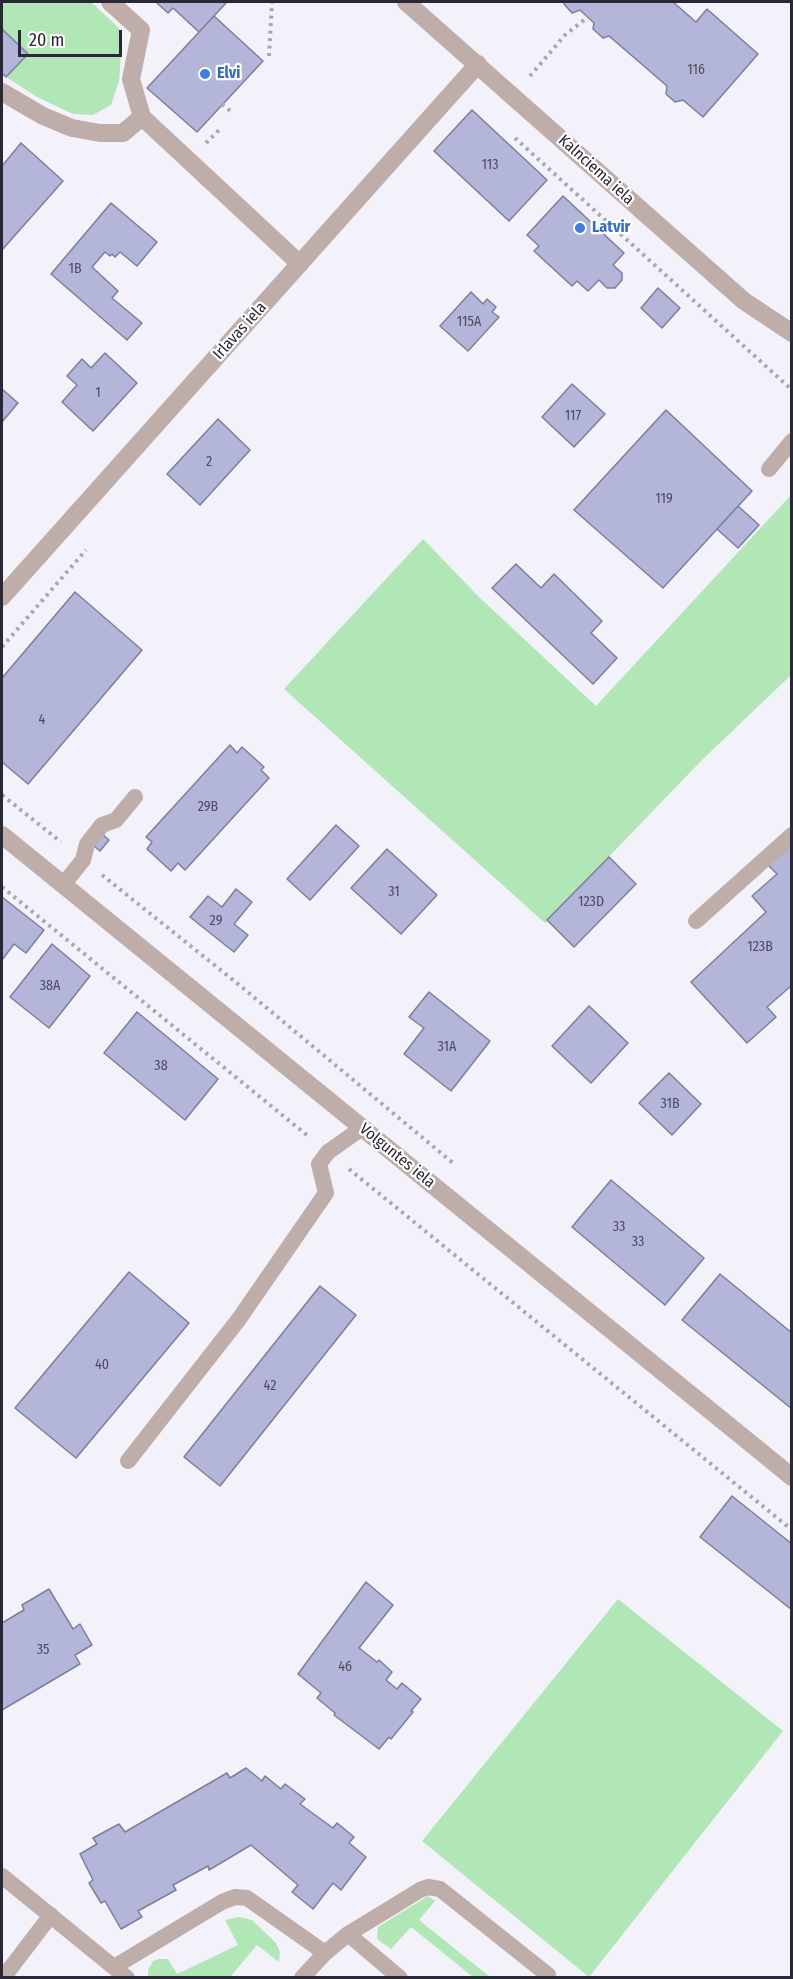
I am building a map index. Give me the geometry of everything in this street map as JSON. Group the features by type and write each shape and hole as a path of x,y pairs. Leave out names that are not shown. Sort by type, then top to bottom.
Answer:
{"street":[{"path":"110,2 141,30 131,80 142,117 300,264"},
{"name":"Kalnciema iela","path":"406,2 744,301 792,333"},
{"name":"Irlavas iela","path":"2,597 478,64"},
{"path":"2,92 43,116 72,129 123,133 142,117"},
{"name":"Volguntes iela","path":"2,835 792,1477"}],"lane":[{"path":"769,469 792,441"},
{"path":"63,885 83,860 87,844 102,825 116,820 135,797"},
{"path":"696,921 792,835"},
{"path":"128,1461 238,1319 326,1193 319,1164 328,1152 362,1128"},
{"path":"2,1877 120,1972 222,1902 235,1897 247,1898 325,1953"},
{"path":"303,1977 325,1953 348,1934 428,1887 440,1889 548,1977"},
{"path":"3,1977 51,1915"},
{"path":"348,1934 400,1977"}],"path":[{"path":"269,56 272,2"},
{"path":"513,96 565,34 588,17"},
{"path":"222,104 233,113"},
{"path":"510,133 792,390"},
{"path":"2,647 86,550"},
{"path":"2,795 83,860"},
{"path":"2,887 792,1530"}],"green space":[{"path":"2,2 91,2 119,28 121,52 119,81 111,105 93,115 73,114 37,97 6,77 28,54 2,29"},
{"path":"791,495 791,675 701,761 545,923 284,689 423,539 480,598 596,706"},
{"path":"618,1599 783,1731 589,1977 422,1841"},
{"path":"428,1896 435,1901 419,1920 490,1977 473,1977 411,1927 391,1949 377,1939 378,1927"},
{"path":"239,1917 252,1920 276,1943 280,1952 279,1962 257,1945 230,1977 148,1977 148,1970 153,1961 168,1959 177,1974 238,1945 225,1920"}],"building":[{"path":"158,2 227,2 199,32 173,8 168,13"},
{"path":"564,2 673,2 696,22 707,9 758,54 703,117 683,100 675,102 666,94 667,86 609,36 603,38 593,29 594,23 580,10 572,13"},
{"name":"Elvi","path":"214,16 263,61 197,132 147,88"},
{"path":"2,29 28,54 6,77 2,73"},
{"path":"472,110 547,180 509,221 434,151"},
{"path":"21,143 63,181 2,250 2,166"},
{"path":"563,196 624,253 613,265 622,273 622,280 615,288 607,288 599,280 588,291 577,281 572,286 534,251 539,246 527,235"},
{"path":"111,203 157,242 137,266 120,252 115,257 105,252 92,267 118,291 112,298 142,323 127,340 51,274"},
{"path":"658,288 680,308 662,328 641,308"},
{"path":"471,292 483,304 487,299 496,307 492,312 499,317 468,351 440,326"},
{"path":"105,353 137,383 93,431 62,402 77,385 67,376 82,359 91,368"},
{"path":"572,384 605,414 574,447 542,417"},
{"path":"2,389 18,403 2,422"},
{"path":"666,410 752,491 663,588 574,510"},
{"path":"218,419 250,450 200,505 167,474"},
{"path":"738,506 759,525 738,548 717,529"},
{"path":"516,564 541,588 554,574 602,621 591,633 617,658 593,684 492,588"},
{"path":"75,592 142,650 28,784 2,762 2,678"},
{"path":"230,745 237,753 242,747 264,767 261,770 269,778 185,870 178,863 171,871 147,849 152,842 146,837"},
{"path":"336,825 359,846 310,900 287,879"},
{"path":"102,834 109,840 100,851 93,845"},
{"path":"792,839 792,985 767,1007 776,1017 747,1043 691,982 766,912 752,896 777,874 766,863"},
{"path":"387,849 437,895 401,934 351,888"},
{"path":"609,857 636,884 574,947 547,920"},
{"path":"236,889 252,902 234,924 248,935 234,952 190,917 208,896 222,907"},
{"path":"2,897 44,930 26,953 14,944 2,960"},
{"path":"52,944 90,976 49,1028 10,997"},
{"path":"429,992 490,1041 451,1091 404,1054 424,1028 409,1017"},
{"path":"589,1006 628,1043 591,1083 552,1046"},
{"path":"137,1012 218,1079 185,1120 104,1053"},
{"path":"669,1073 701,1104 672,1135 639,1103"},
{"path":"611,1180 704,1258 665,1305 572,1227"},
{"path":"129,1272 189,1323 76,1458 15,1408"},
{"path":"720,1274 792,1333 792,1409 682,1320"},
{"path":"320,1286 356,1315 220,1486 184,1457"},
{"path":"732,1496 792,1544 792,1610 700,1537"},
{"path":"366,1582 393,1605 359,1648 377,1662 379,1660 392,1672 386,1680 397,1689 402,1683 421,1699 391,1739 389,1737 379,1749 334,1715 335,1713 317,1698 321,1693 298,1674"},
{"path":"49,1589 73,1629 80,1624 92,1645 75,1655 80,1664 2,1710 2,1623 24,1610 22,1605"},
{"path":"246,1768 262,1781 265,1776 281,1789 285,1784 305,1799 300,1804 333,1828 337,1823 354,1837 349,1843 366,1857 341,1890 333,1883 313,1909 292,1892 298,1885 251,1845 209,1870 208,1866 173,1885 176,1890 138,1911 142,1917 121,1929 105,1901 101,1903 89,1883 93,1880 80,1854 97,1844 93,1838 119,1824 125,1832 227,1773 230,1778"}],"place":[{"name":"Elvi","path":"205,74"},
{"name":"Latvir","path":"580,228"}]}
